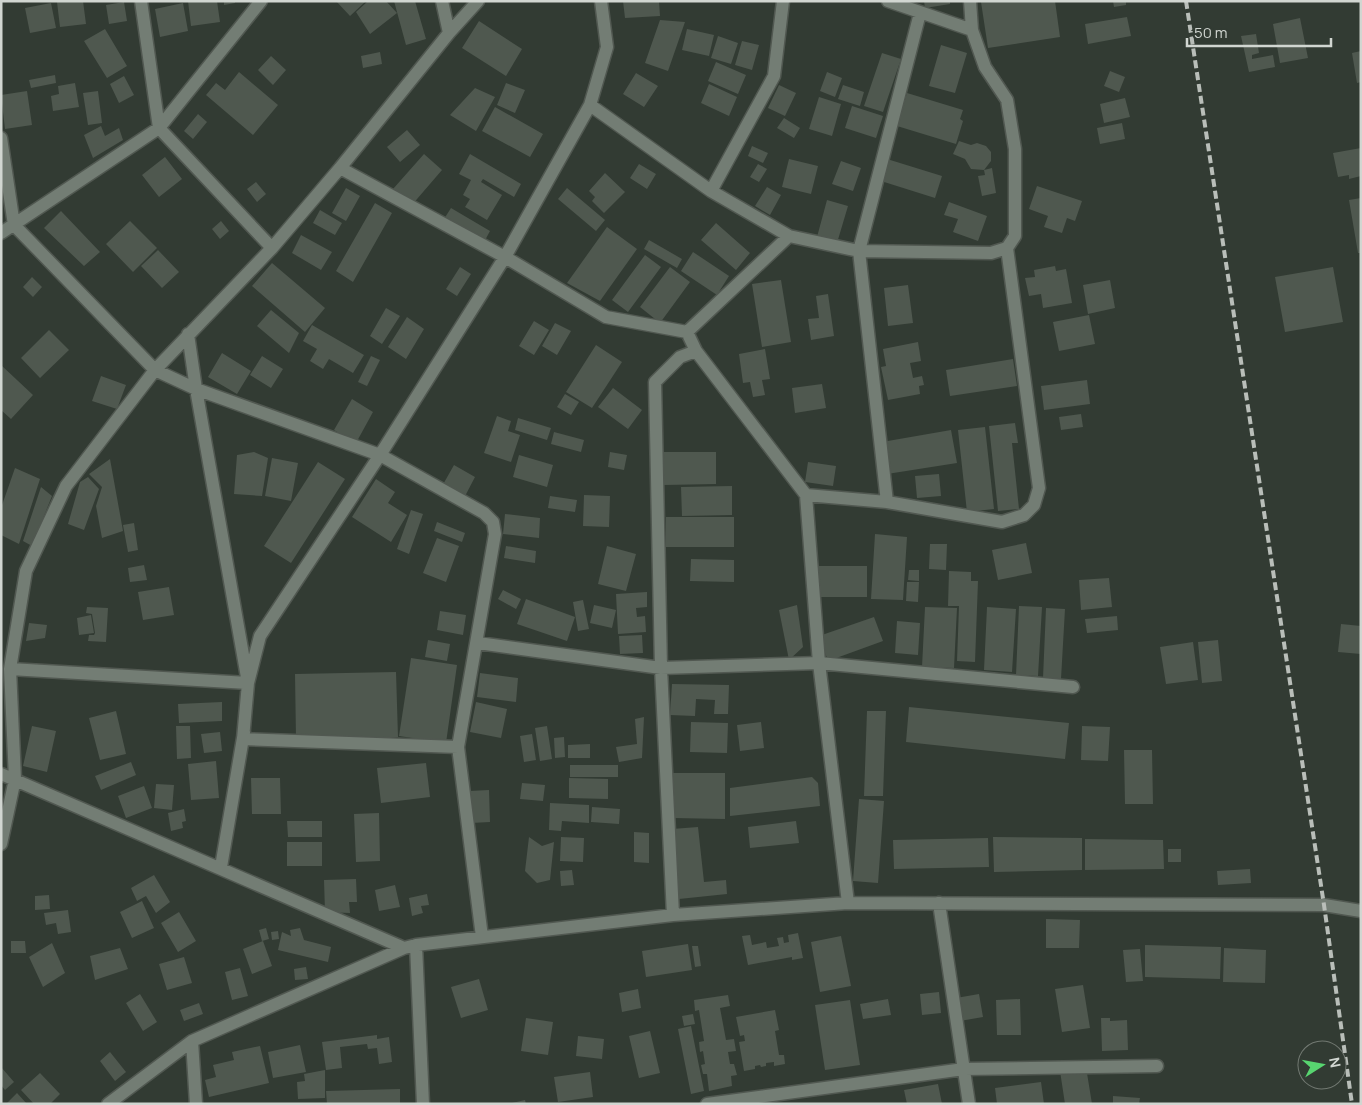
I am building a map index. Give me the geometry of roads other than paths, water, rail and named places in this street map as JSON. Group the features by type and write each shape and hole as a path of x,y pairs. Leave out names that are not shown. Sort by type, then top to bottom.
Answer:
{"street":[{"path":"141,1 159,128 272,248"},
{"path":"1,233 159,128 260,1"},
{"path":"442,1 449,33"},
{"path":"1,844 14,779 10,669 26,571 66,486 155,370 272,248 340,168 449,33 478,1"},
{"path":"243,739 248,683 260,636 380,455 505,257 590,105 607,47 601,1"},
{"path":"711,191 774,76 784,1"},
{"path":"888,1 972,30"},
{"path":"590,105 711,191 788,236 859,251 991,253 1007,248 1015,236 1015,149 1007,100 984,67 972,30 970,1"},
{"path":"888,502 859,251 920,13"},
{"path":"1,138 14,225 155,370 196,390 380,455 484,513 493,522 495,534 478,643 458,747 482,937"},
{"path":"340,168 505,257 606,317 686,332"},
{"path":"686,332 788,236"},
{"path":"806,495 888,502 1002,522 1024,515 1034,506 1039,488 1007,248"},
{"path":"686,332 696,351 806,495 819,663 848,903"},
{"path":"188,334 196,390 248,683"},
{"path":"673,915 661,668 655,382 680,357 696,351"},
{"path":"221,867 260,636"},
{"path":"478,643 661,668 819,663 1073,687"},
{"path":"10,669 248,683"},
{"path":"243,739 458,747"},
{"path":"1,774 410,946"},
{"path":"108,1104 192,1042 410,946 673,915 848,903 1324,905 1361,911"},
{"path":"939,903 969,1104"},
{"path":"410,946 423,1104"},
{"path":"192,1042 196,1104"},
{"path":"707,1104 964,1069 1157,1066"}],"railway":[{"path":"1186,1 1324,905 1352,1104"}]}
